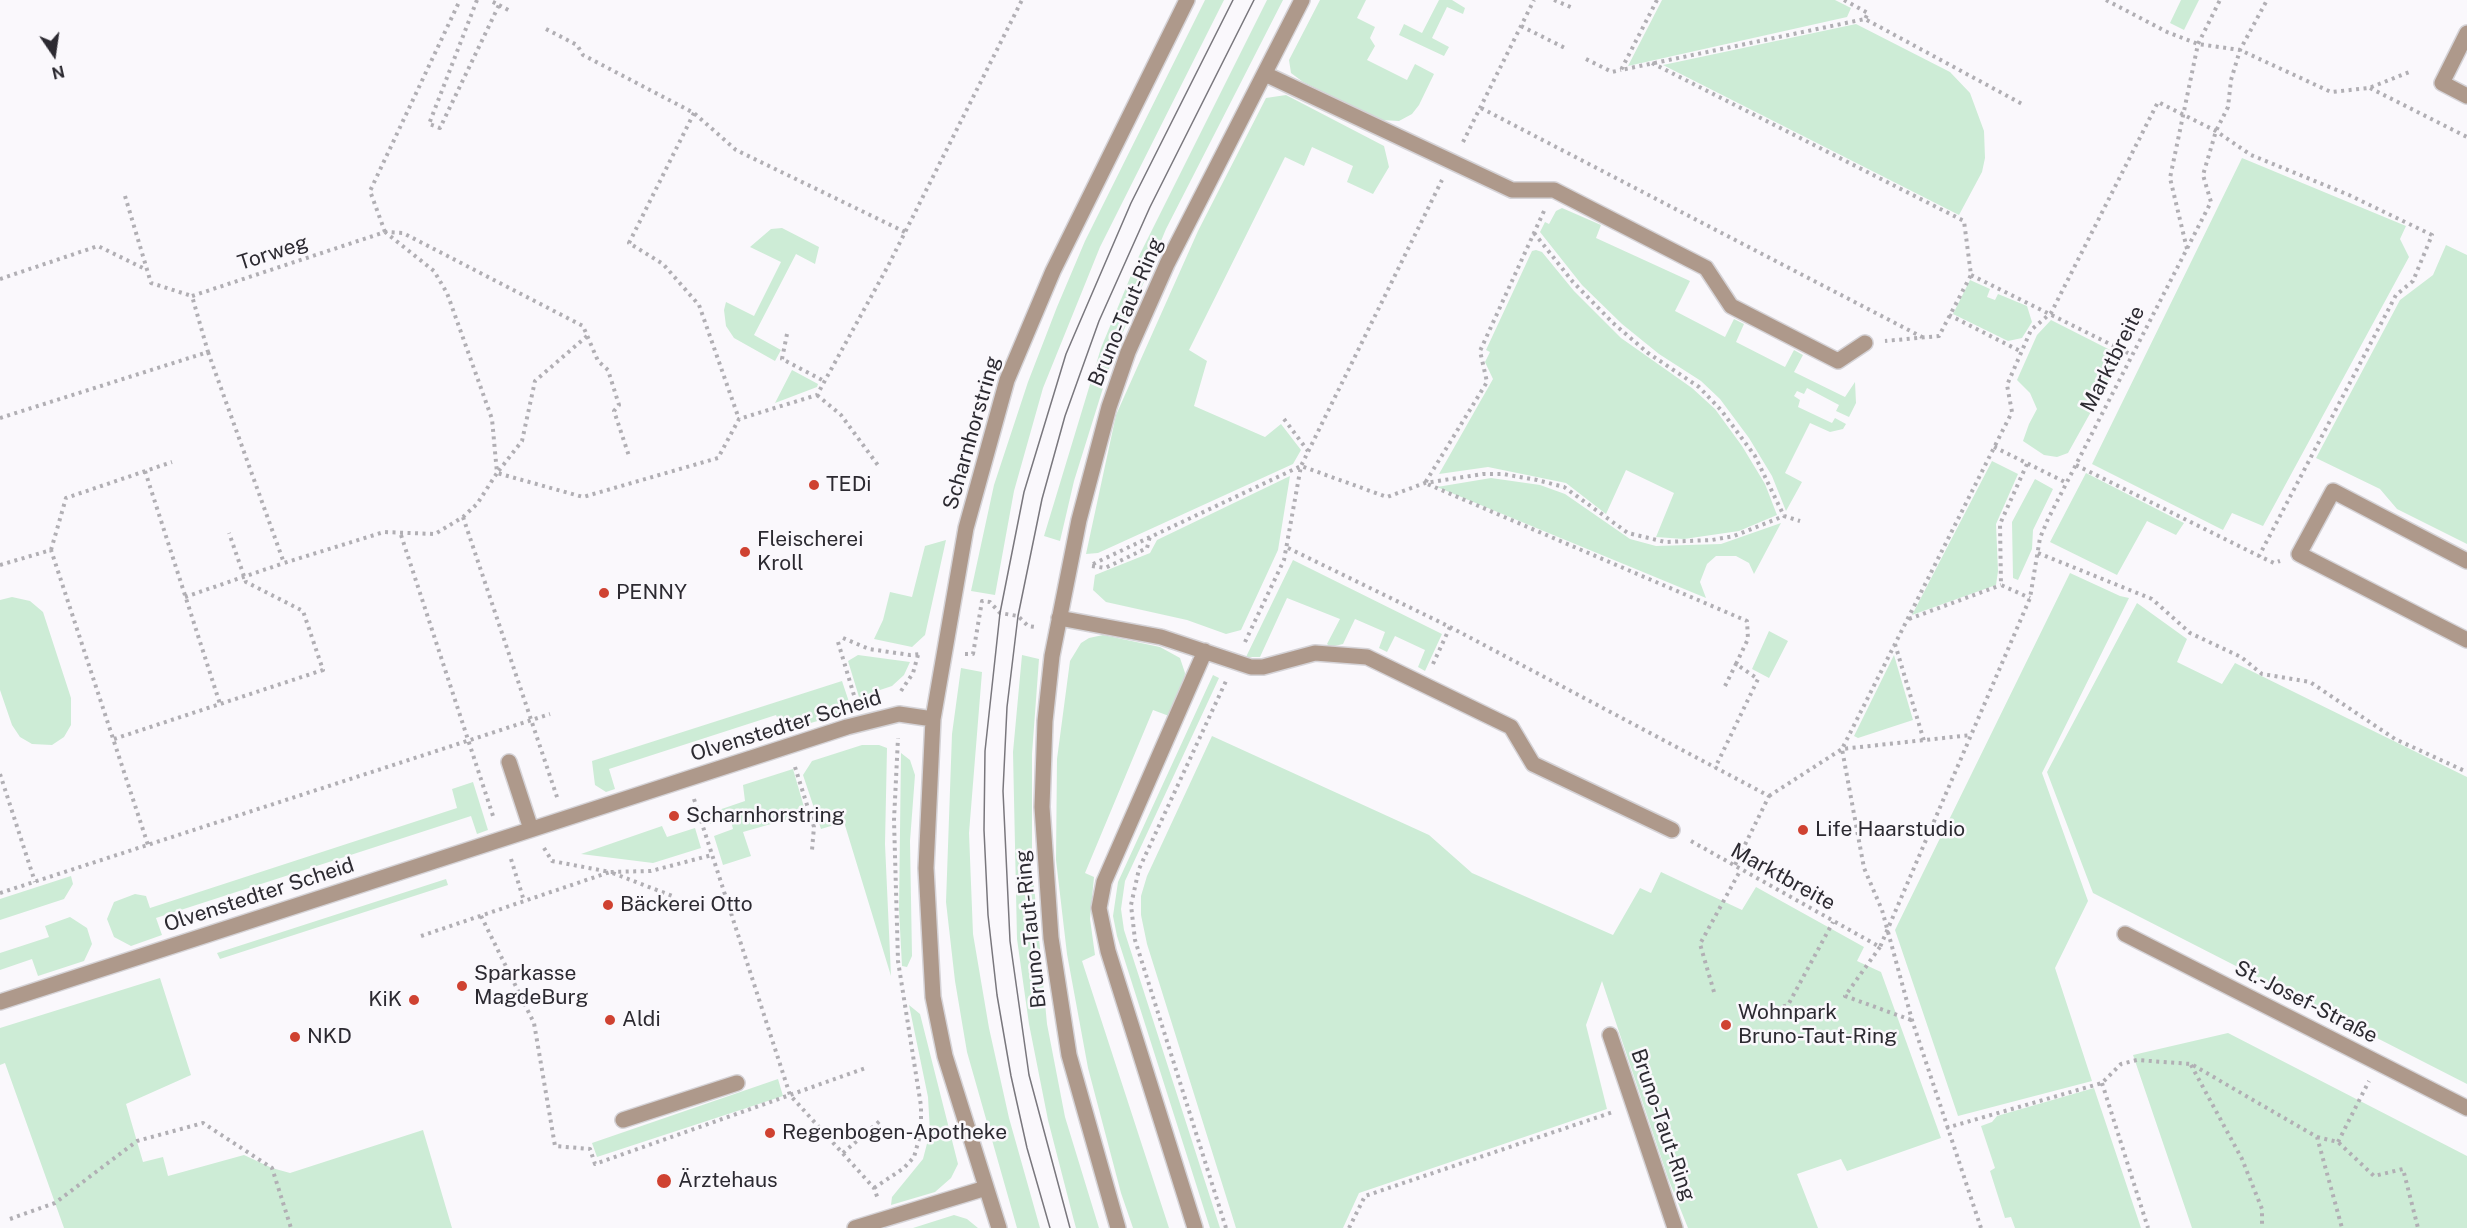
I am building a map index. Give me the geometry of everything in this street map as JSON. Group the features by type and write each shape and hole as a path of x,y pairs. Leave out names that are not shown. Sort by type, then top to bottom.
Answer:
{"street":[{"name":"Scharnhorstring","path":"999,1228 945,1056 933,997 926,868 933,719 966,528 1006,380 1053,271 1187,0"},
{"name":"Bruno-Taut-Ring","path":"1118,1228 1069,1055 1047,907 1043,769 1048,693 1059,618 1094,461 1124,361 1163,272 1302,0"},
{"path":"2467,33 2442,83 2467,96"},
{"path":"1265,74 1512,190 1554,190 1706,268 1731,306 1838,361 1865,343"},
{"path":"2467,561 2333,491 2299,554 2467,640"},
{"path":"1059,618 1161,637 1235,662 1260,667 1315,653 1367,657 1511,727 1533,764 1672,830"},
{"path":"1195,1228 1108,951 1099,908 1104,882 1205,651"},
{"name":"Olvenstedter Scheid","path":"0,1002 499,832 531,829 899,714 933,719"},
{"path":"509,762 531,829"},
{"name":"St.-Josef-Straße","path":"2125,934 2467,1108"},
{"name":"Bruno-Taut-Ring","path":"1610,1035 1675,1228"},
{"path":"623,1120 736,1083"},
{"path":"855,1228 986,1188"}],"path":[{"path":"460,0 370,191 384,232 434,271 447,293 492,419 497,473"},
{"path":"477,0 429,124 440,128 500,5"},
{"path":"489,0 512,12"},
{"path":"497,473 584,497 718,458 740,419 817,395 905,232 1022,0"},
{"path":"1226,1228 1135,940 1131,904 1139,869 1284,560 1288,548 1301,466 1534,0"},
{"path":"1554,0 1573,8"},
{"path":"1621,70 1658,0"},
{"path":"1844,0 1868,13 1865,19"},
{"path":"2106,0 2167,32 2198,44 2240,50 2331,92 2369,87 2412,71"},
{"path":"2187,249 2170,178 2198,44 2220,0"},
{"name":"Marktbreite","path":"1912,1020 1845,996 1888,933 2030,598 2040,538 2211,202 2203,175 2216,131 2228,107 2231,80 2240,50 2267,0"},
{"path":"1587,59 1612,72 1865,19 2025,105"},
{"path":"1521,26 1567,49"},
{"path":"546,29 578,45 583,55 694,113 736,150 905,232"},
{"path":"1652,63 1964,221 1971,275 1939,336 1865,343"},
{"path":"2369,87 2467,137"},
{"path":"1981,1228 1946,1128 1888,933 1864,868 1842,749 2012,412 2007,385 2031,330 2051,313 2158,102 2216,131 2251,156 2349,195 2432,236 2414,281 2396,295 2259,556"},
{"path":"1481,108 1923,338"},
{"path":"694,113 629,243 663,264 699,305 740,419"},
{"path":"125,196 151,283 192,296 208,352 284,563"},
{"path":"384,232 403,233 583,326 598,361 608,369 619,405 614,411 629,456"},
{"name":"Torweg","path":"192,296 384,232"},
{"path":"1425,483 1486,381 1480,351 1534,233 1573,282 1613,323 1648,353 1699,387 1722,410 1755,456 1784,516"},
{"path":"0,279 98,246 147,270"},
{"path":"1971,275 2132,355"},
{"path":"1948,315 2022,352"},
{"path":"787,334 782,359 826,382"},
{"path":"185,597 384,532 435,534 463,517 477,504 522,441 535,381 587,336"},
{"path":"0,418 208,352"},
{"path":"817,395 841,415 880,468"},
{"path":"1284,419 1308,451"},
{"path":"1994,447 2067,483"},
{"path":"148,845 51,550 66,498 172,462"},
{"path":"2001,585 2000,524 2027,464"},
{"path":"2076,465 2274,563 2299,554"},
{"path":"1100,560 1301,466 1387,497 1425,483 1491,474 1555,484 1574,493 1628,533 1665,542 1712,540 1734,536 1784,516 1800,521"},
{"path":"145,471 220,704"},
{"path":"1425,483 1746,621 1748,639 1725,686"},
{"path":"463,517 564,818"},
{"path":"114,739 323,670 303,611 246,582 229,533"},
{"path":"401,534 468,741 499,832 510,854 524,901"},
{"path":"1091,566 1105,568 1148,548 1150,536"},
{"path":"1288,548 1450,627 1769,796"},
{"path":"0,566 51,550"},
{"path":"2038,553 2152,599 2190,633 2241,657 2262,674 2310,682 2395,738 2467,772"},
{"path":"1908,619 2001,585 2030,598"},
{"path":"960,653 973,654 982,601 990,602 1000,613 1018,616 1028,626 1035,627 1037,616"},
{"path":"1434,662 1450,627"},
{"path":"843,638 869,649 918,655 924,652"},
{"path":"838,642 856,699"},
{"path":"1895,644 1924,741"},
{"path":"900,692 913,673 918,655"},
{"path":"1715,768 1758,679 1736,664"},
{"path":"0,894 550,714"},
{"path":"1734,867 1769,796 1842,749 1971,735"},
{"name":"Olvenstedter Scheid","path":"687,779 790,1095 874,1188 904,1168 914,1158 921,1132 921,1106 898,961 894,820 898,744"},
{"path":"788,747 814,827 812,850"},
{"path":"0,774 35,882"},
{"path":"531,829 552,861 610,872 675,897"},
{"name":"Marktbreite","path":"1672,830 1740,871 1880,946"},
{"path":"421,936 610,872 651,871 712,855"},
{"path":"1714,992 1700,944 1740,871"},
{"path":"481,916 534,1023 555,1146 590,1149 595,1164 866,1068"},
{"path":"1769,1011 1788,1005 1833,922"},
{"path":"1946,1128 2102,1083 2121,1064 2137,1060 2191,1064 2317,1137 2338,1142 2373,1176 2403,1169 2418,1228"},
{"path":"2338,1142 2378,1063"},
{"path":"2191,1064 2242,1159 2262,1209 2262,1228"},
{"path":"2102,1083 2148,1228"},
{"path":"1349,1228 1365,1196 1634,1105"},
{"path":"843,1153 882,1119"},
{"path":"10,1220 55,1203 136,1141 202,1123 272,1168 291,1228"},
{"path":"2317,1137 2343,1228"}],"green space":[{"path":"1205,0 1224,0 1100,247 1043,388 1014,491 995,595 971,591 994,485 1028,382 1057,307 1085,241"},
{"path":"1267,0 1283,0 1166,229 1113,356 1074,481 1060,541 1044,536 1101,348 1139,256"},
{"path":"1320,0 1366,0 1357,18 1375,27 1370,38 1375,46 1367,60 1407,80 1415,64 1434,74 1412,114 1399,121 1381,120 1303,82 1291,73 1289,60"},
{"path":"1439,0 1452,0 1465,8 1463,14 1447,7 1432,38 1449,47 1444,56 1399,35 1404,24 1422,33"},
{"path":"1662,0 1835,0 1851,8 1847,17 1628,66"},
{"path":"2181,0 2199,0 2184,30 2170,23"},
{"path":"1856,24 1950,72 1970,93 1984,131 1985,158 1982,172 1959,215 1663,65"},
{"path":"1286,95 1384,146 1389,167 1373,194 1347,182 1353,166 1312,147 1304,166 1285,157 1189,350 1207,361 1194,406 1265,437 1281,424 1301,450 1293,464 1098,553 1086,554 1116,415 1198,231 1266,98"},
{"path":"2242,158 2406,226 2400,239 2409,257 2263,526 2232,513 2223,530 2092,464"},
{"path":"1562,208 1601,225 1596,238 1690,281 1675,311 1725,337 1734,319 1744,324 1736,342 1785,367 1794,350 1803,355 1794,372 1845,397 1855,382 1856,403 1849,417 1836,411 1839,405 1807,388 1804,394 1797,391 1794,396 1800,400 1798,407 1832,423 1835,418 1846,424 1843,429 1830,432 1810,423 1785,473 1802,482 1786,511 1772,476 1749,438 1720,399 1701,381 1659,354 1622,324 1582,285 1540,232 1545,222 1549,224 1556,211"},
{"path":"782,228 819,247 815,264 796,254 754,335 781,350 775,361 734,338 726,326 724,310 726,302 754,316 781,262 750,247 771,229"},
{"path":"2446,245 2467,255 2467,544 2397,509 2380,489 2316,458 2400,300 2433,275"},
{"path":"1532,251 1542,252 1574,291 1621,338 1692,388 1715,409 1742,446 1765,484 1777,515 1739,531 1684,539 1656,537 1674,493 1626,470 1606,514 1566,483 1488,467 1439,474 1493,379 1485,362 1490,352 1486,350"},
{"path":"1970,280 1990,289 1987,297 1995,300 1998,294 2027,306 2032,322 2022,338 2008,341 1953,314"},
{"path":"2051,320 2122,356 2068,453 2057,457 2044,455 2023,441 2037,409 2030,393 2017,380 2037,335"},
{"path":"792,370 818,384 817,387 775,403"},
{"path":"1992,461 2018,474 1996,524 1998,571 1996,585 1912,615"},
{"path":"2086,473 2184,523 2176,535 2147,521 2117,575 2050,542"},
{"path":"1290,476 1278,550 1241,630 1226,634 1187,620 1106,602 1093,590 1095,575 1150,553 1157,540"},
{"path":"1491,478 1540,485 1565,494 1630,539 1656,546 1721,544 1781,523 1754,574 1749,563 1736,556 1716,556 1707,564 1700,582 1706,598 1437,487"},
{"path":"2035,479 2053,489 2033,530 2032,549 2018,580 2013,578 2012,522"},
{"path":"946,540 925,635 912,647 874,639 883,620 890,592 912,597 925,546"},
{"path":"1293,560 1442,634 1425,671 1418,667 1425,650 1395,636 1387,652 1379,648 1385,632 1355,619 1343,644 1331,647 1327,644 1340,619 1287,598 1260,657 1246,657"},
{"path":"2070,573 2129,598 2042,773 2088,901 2055,968 2092,1081 1958,1116 1895,930"},
{"path":"12,597 30,601 43,612 71,698 71,725 64,737 52,745 32,744 20,737 12,725 0,690 0,600"},
{"path":"2137,603 2187,639 2177,662 2222,684 2235,663 2467,777 2467,1084 2093,893 2047,772"},
{"path":"1769,631 1788,641 1769,678 1752,669"},
{"path":"1103,635 1160,647 1180,658 1185,673 1184,681 1169,716 1153,710 1085,873 1094,877 1090,919 1095,955 1082,961 1169,1228 1133,1228 1121,1193 1088,1068 1067,954 1056,860 1057,759 1070,661 1081,643 1089,638"},
{"path":"858,655 910,662 904,675 892,686 859,697 848,661"},
{"path":"1022,655 1039,659 1032,754 1032,864 1047,1024 1065,1117 1099,1228 1076,1228 1048,1120 1029,1024 1017,939 1013,752"},
{"path":"1894,655 1913,720 1858,738 1854,736"},
{"path":"961,668 982,672 969,833 973,934 989,1028 1009,1118 1040,1228 1017,1228 967,1052 955,981 946,902 952,734"},
{"path":"1213,675 1219,678 1125,881 1121,909 1124,930 1220,1228 1210,1228 1117,936 1113,916 1118,882"},
{"path":"842,681 852,711 783,731 776,715 609,769 615,789 606,792 595,785 592,761"},
{"path":"1212,736 1429,835 1472,873 1613,935 1640,888 1651,893 1661,872 1742,910 1756,887 1864,947 1857,961 1881,972 1941,1138 1847,1171 1841,1159 1797,1174 1818,1228 1688,1228 1668,1178 1602,981 1586,1025 1607,1109 1359,1193 1343,1228 1236,1228 1147,944 1141,915 1141,896 1147,876"},
{"path":"862,745 879,745 887,748 885,844 891,976 844,822 821,829 803,775 812,761"},
{"path":"901,753 910,760 915,775 910,841 912,956 907,967 902,966 899,910"},
{"path":"793,769 806,814 743,832 751,856 723,865 714,836 733,829 730,817 710,824 707,814 745,801 743,785"},
{"path":"473,782 488,830 477,834 471,816 156,918 162,935 131,946 114,937 107,919 114,902 135,894 146,896 150,908 457,808 452,789"},
{"path":"662,826 667,837 695,828 701,848 653,863 581,854"},
{"path":"71,876 73,884 64,899 0,920 0,899"},
{"path":"446,879 448,885 220,959 217,953"},
{"path":"70,917 87,928 92,944 84,961 38,976 32,959 0,970 0,953 49,937 45,926"},
{"path":"160,978 191,1075 126,1104 143,1162 163,1157 168,1176 244,1155 272,1168 290,1173 423,1130 452,1228 64,1228 5,1063 0,1065 0,1028"},
{"path":"909,1005 920,1014 958,1164 951,1178 935,1192 891,1205 892,1197 923,1159 930,1132 928,1097"},
{"path":"2228,1033 2467,1156 2467,1228 2192,1228 2133,1055"},
{"path":"778,1079 783,1096 597,1157 592,1143"},
{"path":"2094,1088 2141,1228 2015,1228 2011,1217 2005,1218 1990,1171 1995,1168 1981,1126 1992,1122 1997,1116"},
{"path":"954,1215 967,1219 978,1228 913,1228"}],"tram line":[{"path":"1050,1228 1027,1148 1011,1076 997,995 988,915 984,830 985,751 1000,613 1024,492 1066,354 1131,203 1233,0"},
{"path":"1070,1228 1029,1075 1010,941 1003,791 1007,707 1018,616 1042,499 1065,416 1099,321 1150,207 1254,0"}],"place":[{"name":"TEDi","path":"814,485"},
{"name":"Fleischerei Kroll","path":"745,552"},
{"name":"PENNY","path":"604,593"},
{"name":"Scharnhorstring","path":"674,816"},
{"name":"Life Haarstudio","path":"1803,830"},
{"name":"Bäckerei Otto","path":"608,905"},
{"name":"Sparkasse MagdeBurg","path":"462,986"},
{"name":"KiK","path":"414,1000"},
{"name":"Aldi","path":"610,1020"},
{"name":"Wohnpark Bruno-Taut-Ring","path":"1726,1025"},
{"name":"NKD","path":"295,1037"},
{"name":"Regenbogen-Apotheke","path":"770,1133"},
{"name":"Ärztehaus","path":"664,1181"}]}
